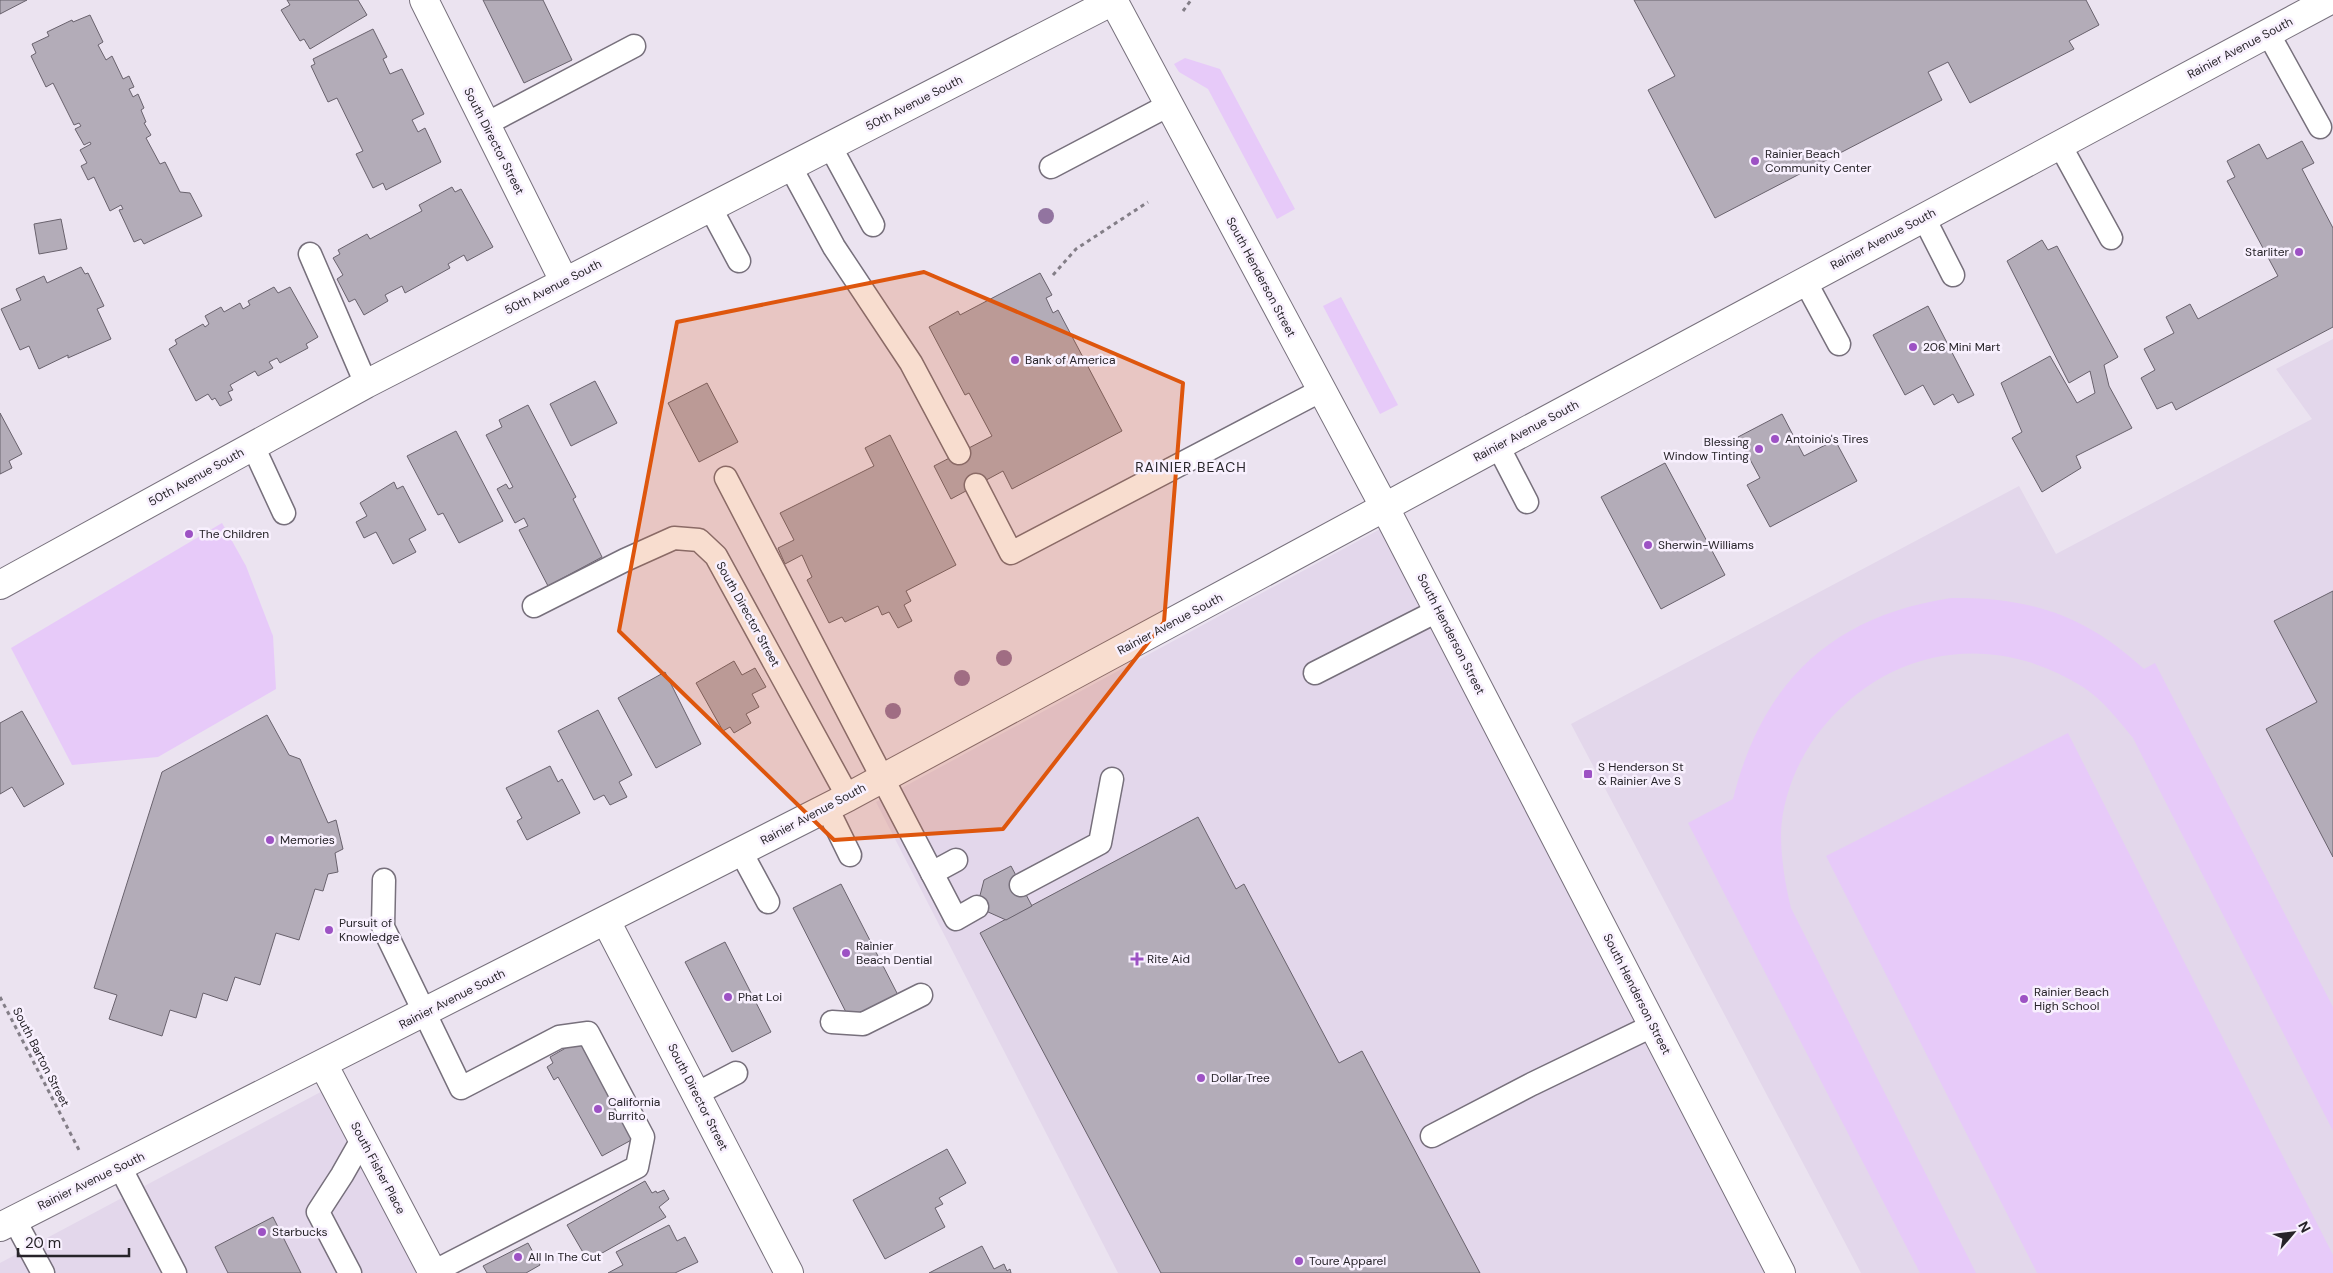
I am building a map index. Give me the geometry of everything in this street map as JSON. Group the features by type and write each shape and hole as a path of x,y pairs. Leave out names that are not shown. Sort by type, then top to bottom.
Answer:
{"main road":[{"name":"South Director Street","path":"424,0 564,281"},
{"name":"South Henderson Street","path":"1113,0 1439,610 1781,1273"},
{"name":"50th Avenue South","path":"0,585 366,384 1113,0"},
{"name":"Rainier Avenue South","path":"7,1223 838,803 1498,446 2330,0"},
{"name":"South Director Street","path":"606,921 789,1273"},
{"name":"South Fisher Place","path":"323,1064 433,1273"}],"lane":[{"path":"2268,33 2320,127"},
{"path":"486,124 634,46"},
{"path":"1051,167 1169,105"},
{"path":"2060,144 2111,238"},
{"path":"830,146 873,225"},
{"path":"790,166 834,247 911,363 959,453"},
{"path":"710,206 739,262"},
{"path":"1924,218 1953,275"},
{"path":"310,254 366,384"},
{"path":"1806,281 1839,344"},
{"path":"976,485 1011,553 1322,390"},
{"path":"252,446 284,513"},
{"path":"1498,446 1527,502"},
{"path":"726,478 956,918 977,908"},
{"name":"South Director Street","path":"534,606 625,560 674,538 698,540 716,556 838,803 850,855"},
{"path":"1315,673 1439,610"},
{"path":"1021,885 1100,843 1112,779"},
{"path":"741,852 768,902"},
{"path":"932,873 956,860"},
{"path":"384,880 383,927 461,1088 560,1037 588,1033 643,1137 637,1167 433,1273"},
{"path":"832,1022 863,1024 921,995"},
{"path":"1432,1136 1532,1084 1654,1026"},
{"path":"696,1094 736,1073"},
{"path":"350,1273 318,1212 363,1138"},
{"path":"120,1167 175,1273"},
{"path":"7,1223 43,1273"}],"path":[{"path":"1183,11 1191,0"},
{"path":"1053,276 1076,249 1148,202"},
{"name":"South Barton Street","path":"0,997 66,1125"}],"highlighted area":[{"path":"924,272 1183,383 1164,622 1003,829 834,840 619,631 677,322"}],"shaded area":[{"path":"1185,58 1220,69 1295,209 1277,219 1208,89 1179,72 1174,64"},
{"path":"1341,297 1398,405 1380,414 1323,306"},
{"name":"Rainier Beach High School","path":"2333,339 2333,1273 1861,1273 1571,724 2019,486 2056,554 2312,419 2276,369"},
{"path":"222,523 246,566 273,636 276,689 158,757 72,765 11,648"},
{"path":"1382,528 1772,1273 1118,1273 876,802"},
{"path":"1951,598 2006,601 2055,613 2100,635 2122,650 2144,669 2155,663 2333,1007 2333,1131 2133,738 2110,711 2083,687 2049,669 2015,658 1980,654 1946,656 1912,664 1880,678 1851,699 1815,737 1800,762 1789,790 1782,819 1781,833 1784,871 1791,908 1976,1273 1920,1273 1688,823 1733,799 1746,758 1763,721 1783,689 1808,661 1837,639 1871,621 1909,607"},
{"path":"2068,733 2333,1255 2333,1273 2037,1273 1826,856"},
{"path":"330,1087 426,1273 0,1273 0,1263"}],"building":[{"path":"0,0 27,0 0,14"},
{"path":"287,0 358,0 367,15 310,49 304,39 300,41 281,10 290,5"},
{"path":"483,0 543,0 572,60 524,83"},
{"name":"Rainier Beach Community Center","path":"1634,0 2086,0 2099,25 2069,41 2074,49 1970,103 1948,62 1928,72 1942,100 1715,218 1648,90 1675,76"},
{"path":"90,15 103,42 98,45 106,60 112,56 123,79 129,76 134,87 129,89 133,97 138,94 144,108 141,110 146,122 144,123 151,135 146,138 160,164 165,162 180,192 190,193 202,216 144,244 141,239 134,242 119,210 123,209 121,205 110,211 94,177 88,180 81,166 87,163 80,150 91,144 90,142 84,145 75,129 81,126 79,123 74,125 53,83 46,87 31,56 36,53 32,44 49,36 47,32 72,20 73,22"},
{"path":"373,29 387,57 383,59 390,74 402,69 424,114 412,120 418,132 425,128 441,162 386,190 383,183 373,188 356,154 363,151 337,98 328,102 311,66 315,64 313,59"},
{"name":"Starliter","path":"2302,141 2314,163 2302,169 2333,228 2333,327 2176,410 2172,402 2157,409 2141,378 2155,370 2144,349 2174,333 2166,317 2190,304 2198,319 2278,276 2227,181 2235,177 2227,161 2259,144 2267,159"},
{"path":"452,187 455,192 461,189 493,247 467,261 464,255 448,264 450,268 405,293 402,286 385,295 388,301 364,315 355,299 349,302 337,279 343,275 333,258 340,254 338,250 367,234 370,239 422,211 419,205"},
{"path":"61,219 67,249 39,254 34,224"},
{"path":"2042,240 2048,250 2057,246 2118,357 2104,365 2109,386 2132,428 2076,456 2081,468 2042,492 2012,438 2022,432 2001,383 2050,356 2077,403 2095,393 2090,371 2069,383 2007,261"},
{"path":"81,267 85,274 88,273 104,306 97,309 111,339 68,358 68,355 39,369 29,346 20,350 1,309 21,300 16,289 44,276 47,283"},
{"name":"Bank of America","path":"1040,273 1052,295 1046,298 1053,313 1058,310 1122,431 1012,489 1003,471 951,499 934,466 992,436 969,393 965,395 929,327 958,311 960,315"},
{"path":"274,287 278,293 290,287 318,337 306,344 308,348 280,363 277,358 269,362 273,368 258,376 255,371 230,385 233,390 228,392 232,400 220,406 215,398 212,400 208,394 196,401 169,349 177,344 175,340 203,324 205,327 209,324 205,316 221,307 224,312 240,303 243,309 250,305 248,301"},
{"path":"1928,306 1974,395 1958,403 1953,394 1934,405 1923,385 1905,395 1873,335"},
{"path":"595,381 617,423 571,446 550,404"},
{"path":"707,383 738,442 699,462 668,403"},
{"path":"528,405 576,497 573,499 602,557 548,586 519,530 528,526 524,518 515,523 497,489 506,484 509,489 513,487 486,435 502,427 499,420"},
{"path":"0,413 22,454 9,461 12,468 0,474"},
{"path":"1782,414 1804,456 1835,440 1857,481 1770,527 1747,485 1760,478 1738,437"},
{"path":"456,431 503,521 459,543 443,513 438,515 407,456"},
{"path":"890,435 956,565 906,591 911,601 904,605 912,621 898,628 889,612 882,615 878,606 845,622 842,617 829,623 807,580 812,577 802,555 785,564 778,548 794,540 780,513 874,466 865,448"},
{"path":"1665,463 1725,575 1661,609 1601,497"},
{"path":"394,482 397,489 403,486 426,530 409,539 416,552 393,564 376,532 364,538 356,522 367,516 360,503"},
{"path":"2333,591 2333,857 2266,729 2317,702 2274,621"},
{"path":"734,661 742,675 755,668 766,687 752,694 759,707 746,714 751,723 734,733 730,727 723,731 696,683"},
{"path":"665,672 701,744 656,768 618,698"},
{"path":"598,710 632,775 619,782 627,797 610,805 604,795 594,800 558,731"},
{"path":"22,711 64,784 24,807 12,787 0,794 0,723"},
{"path":"267,715 289,755 300,759 328,823 336,820 343,849 335,853 338,872 328,874 323,891 315,889 299,940 276,933 260,985 235,977 227,1001 203,993 196,1018 170,1010 162,1036 109,1019 117,995 94,988 162,772"},
{"path":"550,766 558,782 562,779 580,813 527,840 517,821 522,818 506,788"},
{"path":"1198,817 1236,889 1244,884 1339,1063 1362,1051 1480,1273 1161,1273 980,933"},
{"path":"1011,866 1032,906 1006,920 977,907 984,880"},
{"name":"Rainier Beach Dential","path":"841,884 899,997 851,1022 793,908"},
{"name":"Phat Loi","path":"725,942 771,1032 732,1052 685,962"},
{"name":"California Burrito","path":"578,1041 582,1047 587,1045 637,1137 602,1156 558,1077 554,1080 547,1067 553,1063 550,1057"},
{"path":"947,1149 966,1183 939,1198 943,1204 935,1208 945,1227 885,1259 853,1200"},
{"path":"645,1181 652,1193 664,1190 669,1199 659,1207 666,1217 588,1261 567,1225"},
{"name":"Starbucks","path":"273,1217 301,1273 228,1273 215,1247"},
{"path":"669,1225 677,1241 685,1237 698,1262 675,1273 608,1273 623,1265 616,1252"},
{"name":"All In The Cut","path":"528,1243 540,1265 526,1273 487,1273 483,1266"},
{"path":"982,1246 994,1269 1004,1264 1007,1271 1010,1269 1011,1273 929,1273"}],"place":[{"name":"Rainier Beach Community Center","path":"1755,161"},
{"name":"Starliter","path":"2299,252"},
{"name":"206 Mini Mart","path":"1913,347"},
{"name":"Bank of America","path":"1015,360"},
{"name":"Antoinio's Tires","path":"1775,439"},
{"name":"Blessing Window Tinting","path":"1759,449"},
{"name":"The Children","path":"189,534"},
{"name":"Sherwin-Williams","path":"1648,545"},
{"name":"S Henderson St & Rainier Ave S","path":"1588,774"},
{"name":"Memories","path":"270,840"},
{"name":"Pursuit of Knowledge","path":"329,930"},
{"name":"Rainier Beach Dential","path":"846,953"},
{"name":"Rite Aid","path":"1137,959"},
{"name":"Phat Loi","path":"728,997"},
{"name":"Rainier Beach High School","path":"2024,999"},
{"name":"Dollar Tree","path":"1201,1078"},
{"name":"California Burrito","path":"598,1109"},
{"name":"Starbucks","path":"262,1232"},
{"name":"All In The Cut","path":"518,1257"},
{"name":"Toure Apparel","path":"1299,1261"}],"district":[{"name":"RAINIER BEACH","path":"1191,467"}]}
